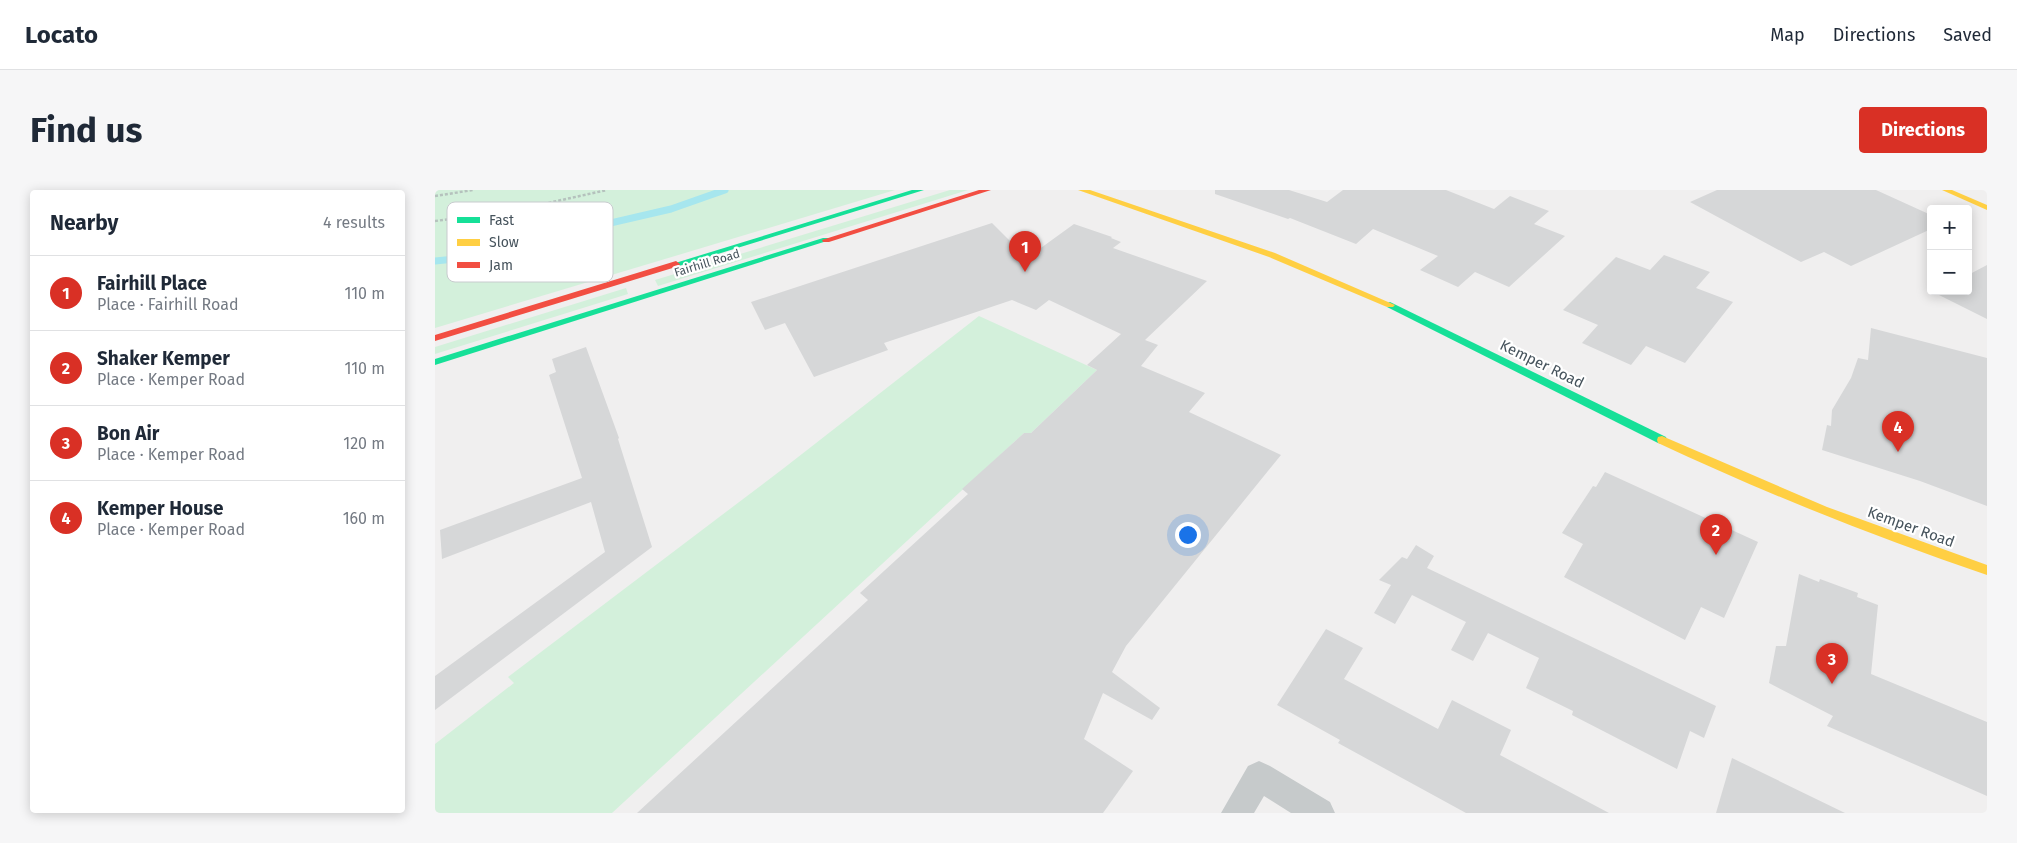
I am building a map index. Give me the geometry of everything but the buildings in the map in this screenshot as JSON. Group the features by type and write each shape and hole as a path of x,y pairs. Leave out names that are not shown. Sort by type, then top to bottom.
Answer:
{"main road":[{"name":"Fairhill Road","path":"435,338 920,190"},
{"name":"Fairhill Road","path":"435,362 987,190"},
{"name":"Kemper Road","path":"1082,190 1261,251 1382,301 1656,437 1757,483 1861,526 1987,570"},
{"path":"1946,190 1987,208"},
{"path":"633,277 643,297"}],"street":[{"path":"1237,813 1259,776 1319,813"}],"path":[{"path":"435,196 473,190"},
{"path":"552,202 607,190"}],"green space":[{"path":"435,190 895,190 613,275 613,202 447,202 447,282 588,282 435,328"},
{"path":"950,190 968,190 658,286 655,280"},
{"path":"626,288 628,294 435,354 435,347"},
{"path":"979,316 1097,370 1031,433 1024,433 612,813 435,813 435,744 514,683 508,677 784,468"}],"waterway":[{"path":"613,222 671,209 725,190"},
{"path":"435,261 447,260"}],"traffic: fast":[{"path":"676,264 920,190"},
{"path":"435,362 826,240"},
{"path":"1390,305 1662,440"}],"traffic: slow":[{"path":"1082,190 1272,255 1390,305"},
{"path":"1946,190 1987,208"},
{"path":"1662,440 1823,510 1987,570"}],"traffic: jam":[{"path":"826,240 987,190"},
{"path":"435,338 676,264"}],"place":[{"name":"Fairhill Place","path":"1025,272"},
{"name":"Kemper House","path":"1898,452"},
{"name":"Shaker Kemper","path":"1716,555"},
{"name":"Bon Air","path":"1832,684"}]}
